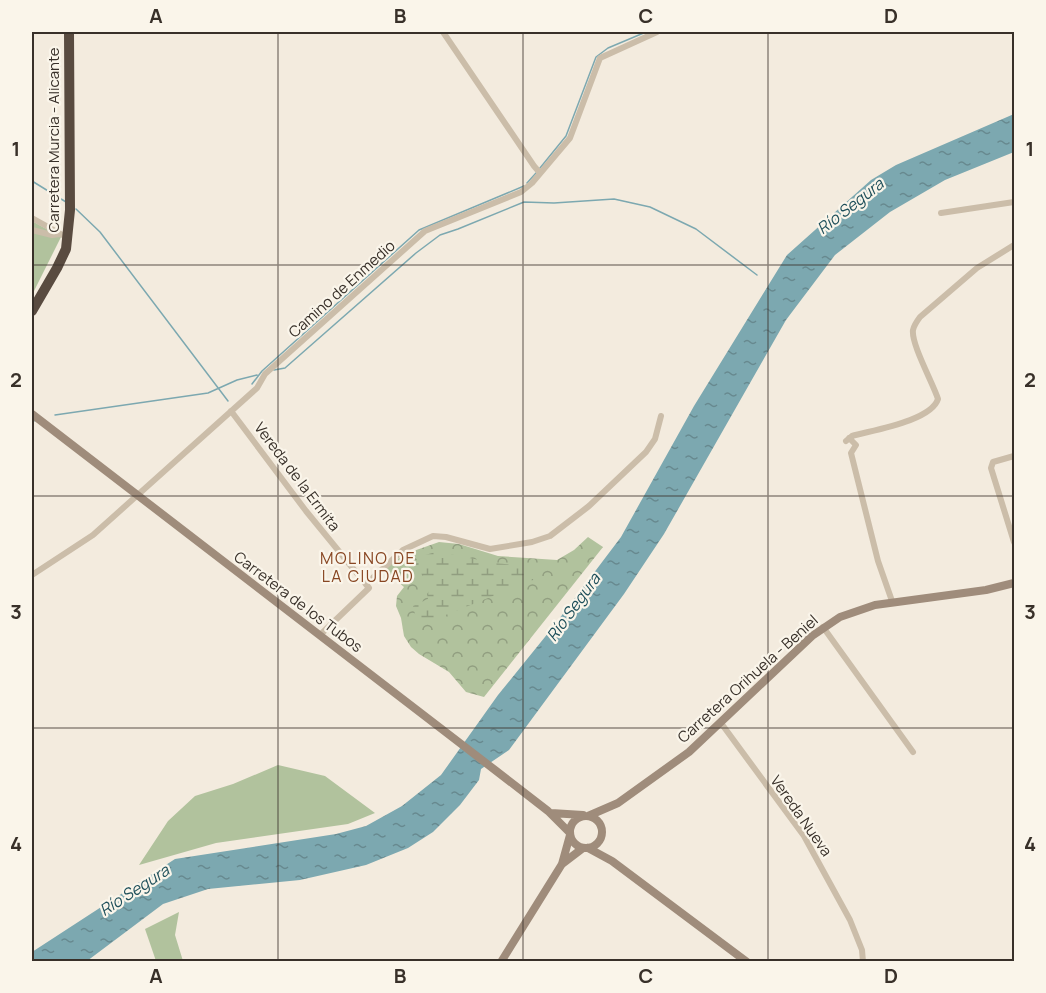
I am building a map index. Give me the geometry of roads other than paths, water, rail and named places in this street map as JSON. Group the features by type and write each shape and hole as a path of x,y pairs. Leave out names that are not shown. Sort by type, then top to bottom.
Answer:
{"highway":[{"name":"Carretera Murcia - Alicante","path":"32,311 62,259 70,210 69,32"}],"street":[{"path":"442,32 540,173"},
{"name":"Camino de Enmedio","path":"32,575 83,543 137,496 257,388 265,374 424,231 521,192 532,183 570,138 600,58 657,32"},
{"path":"941,213 1014,202"},
{"path":"32,218 65,236"},
{"path":"32,231 65,236"},
{"path":"892,602 878,561 850,453 856,445 848,440 852,436 923,415 936,407 938,399 918,351 913,327 920,317 977,268 1014,245"},
{"name":"Vereda de la Ermita","path":"231,411 306,511 366,584"},
{"name":"Carretera de los Tubos","path":"32,414 548,811 570,834"},
{"path":"320,636 369,588 366,584 403,550 433,536 446,537 490,549 532,542 550,536 589,506 646,452 655,439 661,416"},
{"path":"1014,456 998,459 993,462 991,468 1014,542"},
{"name":"Carretera Orihuela - Beniel","path":"587,816 618,802 689,752 823,627 858,610 892,602 986,590 1014,583"},
{"path":"823,627 913,752"},
{"name":"Vereda Nueva","path":"721,723 804,836 850,920 862,950 863,962"},
{"name":"Carretera Orihuela - Beniel","path":"602,830 603,822 618,802"},
{"path":"548,811 556,814 571,813 598,820 602,830 600,841 603,850 612,861"},
{"path":"501,962 562,864 573,822 587,816"},
{"path":"570,834 574,844 612,861 747,962"},
{"path":"562,864 600,841"}],"water":[{"name":"Río Segura","path":"1014,114 1014,152 945,180 890,212 835,255 786,320 664,534 624,594 509,750 481,769 479,780 460,805 433,832 408,848 366,865 300,880 208,889 163,904 87,961 32,962 32,952 175,859 336,834 366,826 402,806 441,775 498,695 621,537 694,406 787,255 871,180 896,165"}],"waterway":[{"path":"540,168 566,136 596,57 608,48 646,32"},
{"path":"527,183 536,173"},
{"path":"32,181 66,202"},
{"path":"252,384 262,371 419,230 524,186"},
{"path":"274,370 285,368 416,253 440,235 524,202 554,203 614,199 650,207 696,229 757,275"},
{"path":"76,209 100,232 228,401"},
{"path":"55,415 208,393 237,380 257,375"}],"district":[{"name":"MOLINO DE LA CIUDAD","path":"368,567"}]}
